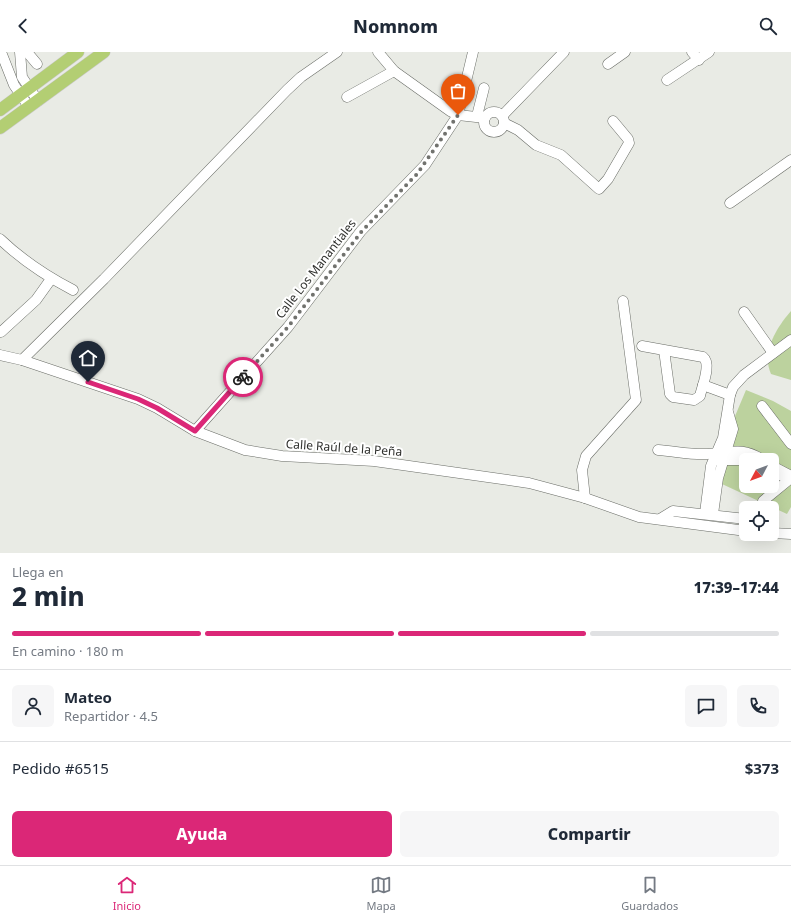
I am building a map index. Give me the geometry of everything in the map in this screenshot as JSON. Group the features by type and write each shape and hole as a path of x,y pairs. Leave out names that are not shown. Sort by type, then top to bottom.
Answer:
{"main road":[{"path":"0,110 78,52"},
{"path":"0,128 104,52"}],"street":[{"path":"1,52 11,80 25,91 34,104"},
{"path":"20,52 25,91"},
{"path":"28,52 37,64"},
{"path":"22,360 104,279 287,90 301,77 337,52"},
{"path":"378,52 394,71 450,112 458,115 481,117 495,112 536,145 561,155 599,188 608,179 629,143 628,139 613,121"},
{"name":"Calle Los Manantiales","path":"195,431 288,327 362,231 417,174 458,115 473,52"},
{"path":"484,88 481,117 484,125 493,132 501,130 503,119 564,52"},
{"path":"608,64 625,52"},
{"path":"667,80 695,56 710,52"},
{"path":"347,97 394,71"},
{"path":"730,203 791,160"},
{"path":"0,239 27,263 51,279 73,290"},
{"path":"1,332 36,300 51,279"},
{"path":"585,498 582,470 586,456 636,400 623,301"},
{"path":"744,312 773,353"},
{"path":"709,514 717,455 723,438 730,395 733,387 741,378 791,340"},
{"path":"642,346 664,350 705,359 708,364 700,396 694,400 671,395 669,391 664,350"},
{"name":"Calle Raúl de la Peña","path":"0,355 22,360 138,399 157,408 195,431 238,448 265,454 374,460 529,483 585,498 627,513 739,530"},
{"path":"702,385 730,395"},
{"path":"762,406 791,444"},
{"path":"658,450 739,458"},
{"path":"717,455 749,453"},
{"path":"779,470 791,477"},
{"path":"779,475 791,477"},
{"path":"763,500 791,477"},
{"path":"660,519 673,511 739,518"},
{"path":"779,533 791,534"}],"green space":[{"path":"791,311 791,380 771,374 768,366 768,357 769,349 776,332"},
{"path":"746,390 773,401 791,411 791,507 787,514 779,510 779,501 759,501 742,493 779,493 779,453 739,453 739,492 709,478"}],"way so far":[{"path":"243,377 288,327 362,231 382,208 417,174 458,115"}],"route":[{"path":"88,382 138,399 157,408 195,431 219,406 243,377"}]}
